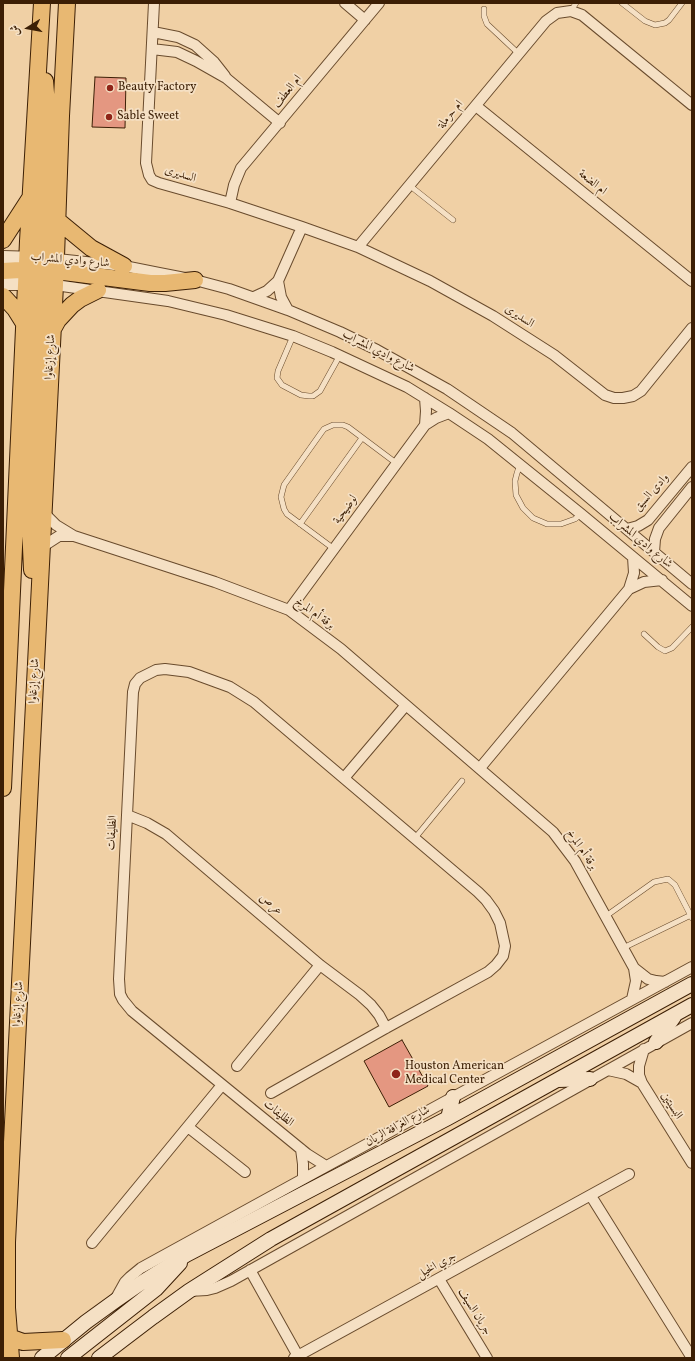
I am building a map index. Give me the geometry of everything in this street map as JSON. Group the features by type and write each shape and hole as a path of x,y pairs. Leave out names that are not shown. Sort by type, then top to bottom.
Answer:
{"main road":[{"name":"شارع إزغاوا","path":"11,1358 8,1335 6,1282 7,1255 53,329 41,271 31,197 42,3"},
{"name":"شارع إزغاوا","path":"3,788 25,325 57,220 66,3"},
{"path":"39,56 46,85 48,116 30,525 32,567 39,609"},
{"path":"3,240 31,197"},
{"path":"57,220 74,236 91,248 124,266"},
{"path":"3,271 41,271 150,283 195,280"},
{"path":"53,329 58,320 72,305 88,294 98,290"},
{"path":"3,296 15,309 25,325"},
{"name":"شارع الغرافة الريان","path":"42,1358 62,1340 115,1301 186,1255 448,1118 692,984"},
{"path":"99,1358 189,1291 271,1239 692,1005"},
{"path":"650,1046 676,1013"},
{"path":"556,1080 590,1079"},
{"path":"448,1118 453,1097"},
{"path":"68,1358 156,1289 167,1279 186,1255"},
{"path":"8,1335 23,1342 62,1340"}],"street":[{"name":"السديرى","path":"154,3 146,163 152,180 230,203 358,246 430,281 493,316 554,355 605,395 614,398 628,397 641,390 692,328"},
{"path":"345,3 365,20"},
{"name":"ام العطف","path":"230,203 234,185 241,168 379,3"},
{"path":"574,7 579,13 692,105"},
{"name":"ام حرملة","path":"358,246 550,18 557,13 574,7"},
{"path":"152,32 178,37 195,46 214,62 226,78"},
{"path":"152,50 169,51 184,55 226,78 280,123"},
{"name":"ام الضعة","path":"476,106 692,281"},
{"path":"254,297 267,292 278,281 302,227"},
{"name":"شارع وادي المشراب","path":"3,257 98,290 168,301 254,323 293,336 340,355 407,387 488,439 692,606"},
{"name":"شارع وادي المشراب","path":"3,284 41,271 124,266 195,280 254,297 340,332 377,350 447,389 512,434 692,584"},
{"path":"278,281 281,298 288,310"},
{"path":"425,398 425,425"},
{"name":"لوضيحية","path":"289,610 425,425 436,418 449,413"},
{"name":"وادى السيق","path":"627,530 648,520 692,467"},
{"path":"654,552 655,539 659,528 692,487"},
{"name":"برقة أم المرخ","path":"43,512 56,525 74,536 215,582 289,610 341,649 553,832 575,861 634,968 636,981 632,999"},
{"name":"برقة أم المرخ","path":"42,547 59,536 74,536"},
{"path":"480,768 629,589 634,573 633,557"},
{"path":"629,589 644,582 662,580"},
{"name":"الظليفات","path":"271,1093 488,972 503,956 505,946 500,923 486,900 254,702 230,687 189,672 171,669 156,670 140,678 133,692 119,979 120,994 132,1011 313,1159 326,1166"},
{"path":"344,778 406,705"},
{"name":"عرص","path":"127,815 147,823 166,834 320,965 370,1005 379,1015 386,1028"},
{"path":"237,1066 320,965"},
{"name":"شارع الغرافة الريان","path":"115,1301 125,1282 135,1272 303,1178 692,967"},
{"name":"برقة أم المرخ","path":"634,968 648,979 665,982"},
{"path":"189,1291 207,1290 219,1287 692,1022"},
{"name":"البسيتين","path":"650,1046 639,1066 642,1083 688,1149 692,1163"},
{"name":"البسيتين","path":"608,1070 626,1074 642,1083"},
{"path":"92,1243 222,1085"},
{"path":"188,1127 245,1172"},
{"path":"301,1149 303,1178"},
{"name":"جري الخيل","path":"296,1357 629,1174"},
{"path":"591,1196 692,1358"},
{"path":"250,1270 296,1357"},
{"name":"جريان السيف","path":"439,1279 487,1358"}],"lane":[{"path":"622,3 645,22 655,25 665,23 669,20 682,3"},
{"path":"484,9 484,16 487,24 519,54"},
{"path":"410,185 453,220"},
{"path":"293,336 278,371 277,378 282,385 301,395 313,396 320,391 340,355"},
{"path":"334,548 287,514 281,497 284,485 321,433 328,427 338,424 348,426 396,464"},
{"path":"300,524 362,438"},
{"path":"520,465 515,480 516,495 523,508 533,518 546,524 561,524 575,519 581,514"},
{"path":"644,634 661,650 668,650 692,627"},
{"path":"415,838 462,781"},
{"path":"606,916 654,882 668,878 675,885 691,916 623,948"}],"building":[{"path":"95,77 126,78 125,128 92,127"},
{"name":"Houston American Medical Center","path":"402,1040 428,1086 389,1107 364,1061"}],"place":[{"name":"Beauty Factory","path":"110,88"},
{"name":"Sable Sweet","path":"109,117"},
{"name":"Houston American Medical Center","path":"396,1074"}]}
